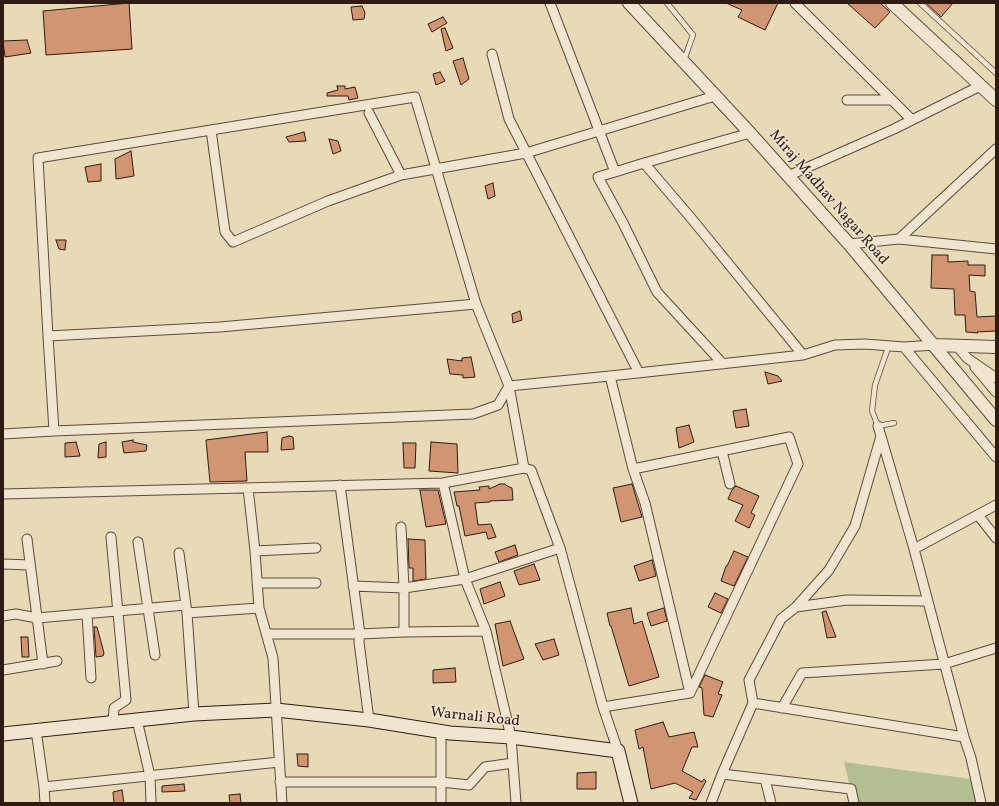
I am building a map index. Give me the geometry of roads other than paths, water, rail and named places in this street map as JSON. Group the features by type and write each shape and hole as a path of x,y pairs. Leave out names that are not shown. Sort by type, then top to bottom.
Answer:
{"main road":[{"name":"Warnali Road","path":"3,734 194,714 276,710 369,720 441,732 511,737 618,751"},
{"path":"618,751 631,803"}],"street":[{"path":"550,3 615,172"},
{"name":"Miraj Madhav Nagar Road","path":"629,3 750,133 849,244 935,345 996,420"},
{"path":"795,3 912,120"},
{"path":"892,3 996,100"},
{"path":"492,54 509,119 639,373"},
{"path":"788,176 912,120 980,86"},
{"path":"211,130 225,232 232,242 328,201 401,175 526,153 715,96"},
{"path":"54,430 38,158 415,97 476,304 509,386 524,468"},
{"path":"847,100 892,100"},
{"path":"369,113 401,175"},
{"path":"723,364 657,292 623,223 598,177 750,133"},
{"path":"899,239 996,149"},
{"path":"644,163 804,354"},
{"path":"849,244 899,239 996,250"},
{"path":"48,336 220,327 476,304"},
{"path":"509,386 723,364 804,354 835,346 865,344 904,347 935,345 996,347"},
{"path":"957,346 996,392"},
{"path":"904,347 996,457"},
{"path":"967,358 996,378"},
{"path":"610,376 633,469 645,502 690,693"},
{"path":"3,434 54,430 473,414 498,405 509,386"},
{"path":"878,426 914,549 944,664 971,758 981,803"},
{"path":"711,803 753,703 749,680 781,619 796,607 829,570 855,526 881,436"},
{"path":"633,469 789,437 798,464 690,693"},
{"path":"722,451 730,484"},
{"path":"3,494 443,483 524,468 531,470 560,548 603,707 618,751"},
{"path":"443,483 465,579 486,630 511,737 516,803"},
{"path":"340,485 360,634 359,642 369,720"},
{"path":"248,488 255,551 259,608 273,658 282,803"},
{"path":"914,549 996,505"},
{"path":"978,515 996,538"},
{"path":"401,527 404,588 404,632"},
{"path":"111,537 126,700 114,708 113,722"},
{"path":"27,539 43,664"},
{"path":"138,542 155,655"},
{"path":"255,551 316,548"},
{"path":"354,586 404,588 465,579 560,548"},
{"path":"179,552 186,609 194,714"},
{"path":"3,564 30,565"},
{"path":"257,583 316,583"},
{"path":"796,607 847,600 927,601"},
{"path":"3,616 16,614 37,618 148,608 259,608"},
{"path":"87,614 91,678"},
{"path":"267,634 360,634 486,630"},
{"path":"782,708 802,673 944,664 996,648"},
{"path":"3,670 57,661"},
{"path":"603,707 690,693"},
{"path":"753,703 964,737"},
{"path":"137,720 150,776 151,803"},
{"path":"36,730 45,803"},
{"path":"440,803 441,732"},
{"path":"44,787 279,762"},
{"path":"280,782 441,782 469,785 485,768 513,763"},
{"path":"722,774 851,789 854,803"},
{"path":"765,779 771,803"}],"lane":[{"path":"668,3 693,35 683,62"},
{"path":"920,3 996,73"},
{"path":"889,345 875,385 872,411 878,426 894,423"}]}
